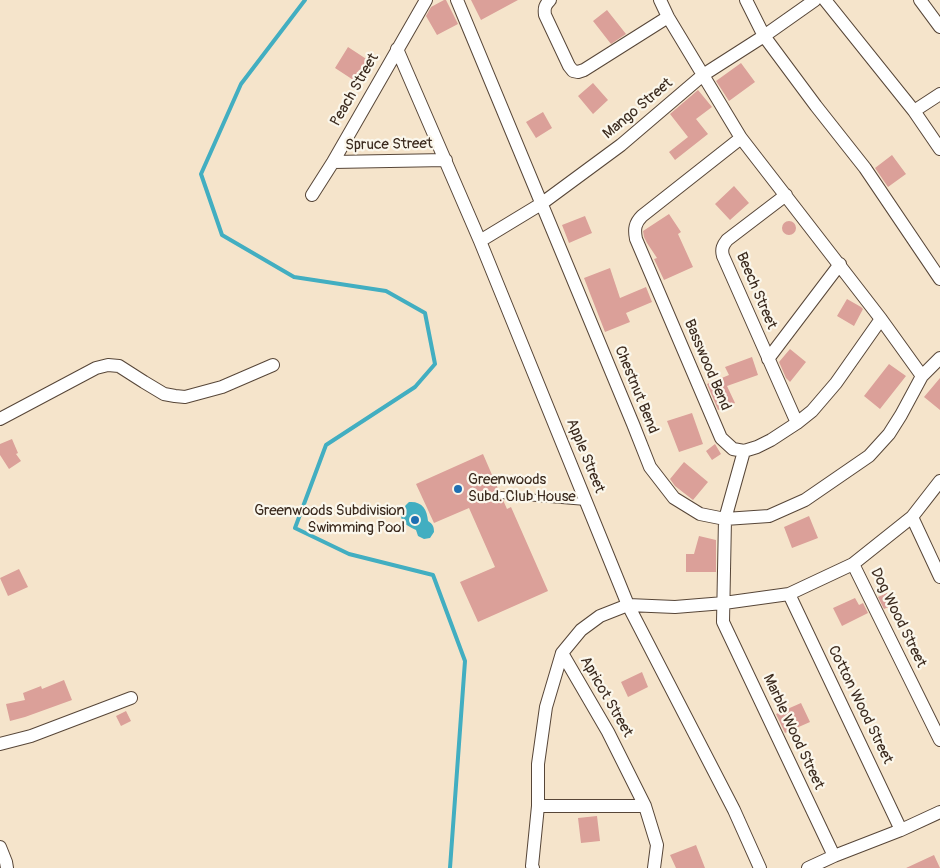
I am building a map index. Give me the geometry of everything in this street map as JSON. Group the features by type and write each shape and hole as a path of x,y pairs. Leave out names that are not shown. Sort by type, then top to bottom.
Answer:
{"street":[{"name":"Peach Street","path":"312,195 426,0"},
{"name":"Chestnut Bend","path":"457,0 650,467 674,498 700,514 725,519 769,516 805,500 869,456 889,434 922,376 940,358"},
{"path":"660,0 668,17 741,138 840,264 922,376"},
{"path":"746,0 764,36 865,168 940,279"},
{"name":"Mango Street","path":"480,241 542,204 621,146 703,75 764,36 815,0"},
{"path":"825,0 914,111 940,148"},
{"path":"920,0 940,27"},
{"path":"548,3 544,10 545,15 569,66 573,71 578,72 668,17"},
{"name":"Apple Street","path":"397,49 480,241 628,605 734,810 760,868"},
{"path":"914,111 940,94"},
{"name":"Basswood Bend","path":"741,138 637,220 634,232 721,438 733,449 744,451"},
{"name":"Spruce Street","path":"333,162 446,160"},
{"name":"Beech Street","path":"786,195 727,240 724,244 722,256 797,422"},
{"path":"768,359 840,264"},
{"path":"724,603 725,519 744,451 758,447 771,440 812,411 836,382 881,319"},
{"path":"0,419 96,368 108,365 119,366 164,394 185,397 222,387 273,365"},
{"name":"Apricot Street","path":"654,868 657,845 645,806 608,732 562,653 582,630 600,616 628,605 675,607 724,603 789,594 854,564 912,517 940,481"},
{"path":"912,517 940,577"},
{"name":"Dog Wood Street","path":"854,564 940,740"},
{"name":"Cotton Wood Street","path":"789,594 902,830"},
{"name":"Marble Wood Street","path":"724,603 723,622 834,856"},
{"path":"533,868 538,806 538,764 546,707 562,653"},
{"path":"0,744 31,736 131,698"},
{"path":"538,806 645,806"},
{"path":"808,868 902,830 940,812"},
{"path":"0,847 7,868"}],"lane":[{"path":"502,495 586,502"}],"water":[{"name":"Greenwoods Subdivision Swimming Pool","path":"409,502 420,504 425,509 428,521 434,529 430,538 424,539 418,536 416,530 407,525 402,519 402,511"}],"building":[{"path":"446,0 458,24 437,35 426,16 431,7"},
{"path":"471,0 518,0 481,20"},
{"path":"607,10 626,34 611,44 593,21"},
{"path":"348,47 374,64 361,85 335,68"},
{"path":"741,63 755,82 729,101 716,81"},
{"path":"593,83 608,100 593,114 578,96"},
{"path":"698,90 712,107 696,119 708,134 675,160 669,152 688,137 670,114"},
{"path":"543,112 552,128 536,138 526,122"},
{"path":"892,155 906,174 888,187 875,168"},
{"path":"734,186 749,203 730,220 715,204"},
{"path":"669,214 681,232 678,234 693,267 664,280 654,259 657,258 647,243 643,231"},
{"path":"585,216 592,233 569,243 562,225"},
{"path":"789,221 794,223 796,228 794,233 789,235 784,233 782,228 784,223"},
{"path":"610,268 620,298 646,287 652,302 626,313 630,322 605,332 584,278"},
{"path":"847,299 863,309 854,326 837,316"},
{"path":"790,349 806,362 790,382 786,378 779,362"},
{"path":"752,357 758,375 727,386 735,403 718,410 707,384 729,375 725,367"},
{"path":"889,364 906,376 880,409 864,396"},
{"path":"940,378 940,410 924,397"},
{"path":"692,413 703,444 679,452 667,421"},
{"path":"12,439 18,453 16,454 21,461 9,469 0,455 0,444"},
{"path":"715,444 721,454 712,460 706,451"},
{"path":"483,454 499,491 496,497 503,500 507,509 511,507 548,591 478,622 460,582 495,567 469,508 434,523 416,484"},
{"path":"684,462 708,482 693,500 675,486 670,479"},
{"path":"809,516 818,538 792,548 784,527"},
{"path":"699,536 716,540 716,572 686,572 686,554 694,554"},
{"path":"19,569 28,587 8,596 0,578"},
{"path":"887,593 893,605 884,609 878,597"},
{"path":"855,598 859,605 863,603 868,613 842,626 833,608"},
{"path":"642,672 648,687 628,697 621,682"},
{"path":"64,680 72,700 10,721 6,704 25,700 23,693 41,686 42,689"},
{"path":"801,703 810,722 785,733 776,714"},
{"path":"126,711 131,721 121,726 116,716"},
{"path":"597,816 600,841 581,843 578,818"},
{"path":"696,845 705,868 676,868 670,855"},
{"path":"934,855 940,868 906,868"}],"waterway":[{"path":"305,0 241,84 201,174 222,235 294,277 386,291 425,313 435,364 415,387 326,445 295,528 349,554 433,575 465,661 450,868"}],"place":[{"name":"Greenwoods Subd. Club House","path":"458,489"},
{"name":"Greenwoods Subdivision Swimming Pool","path":"415,520"}]}
